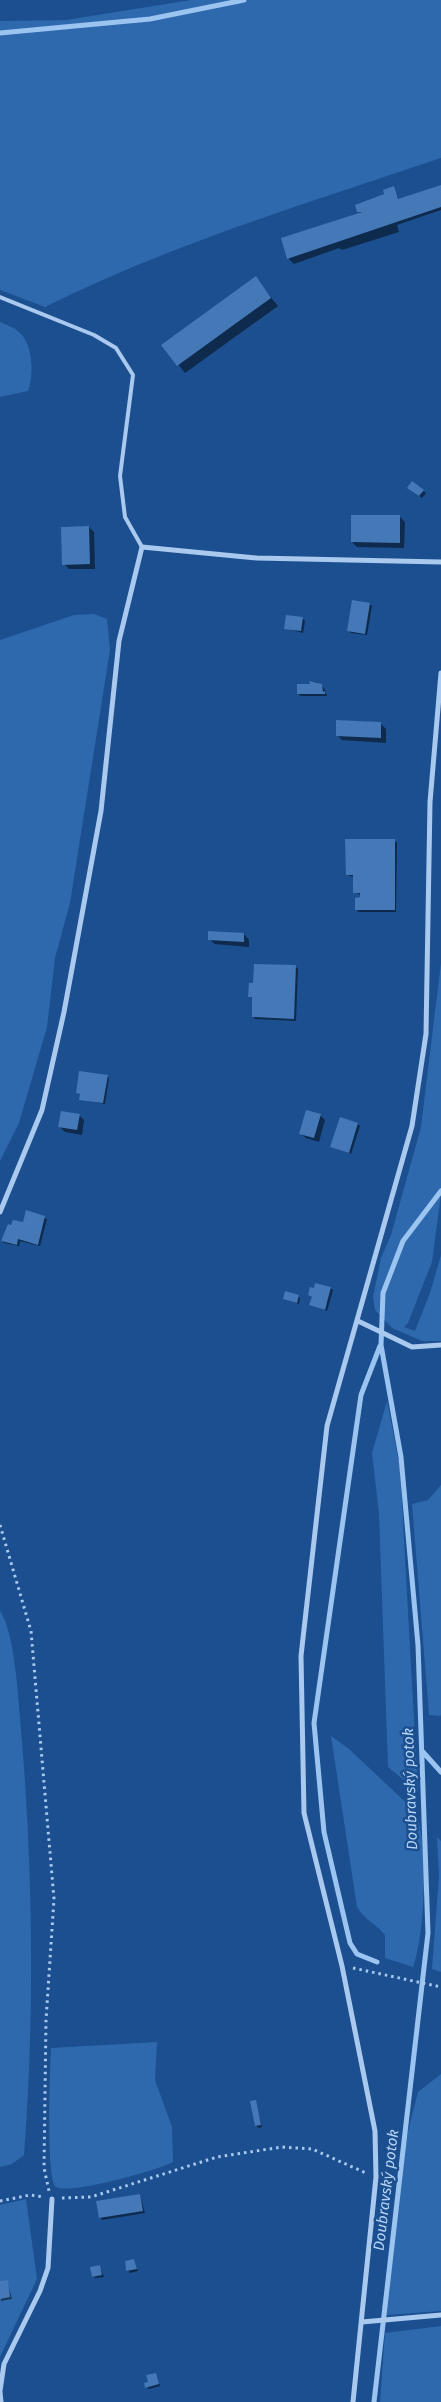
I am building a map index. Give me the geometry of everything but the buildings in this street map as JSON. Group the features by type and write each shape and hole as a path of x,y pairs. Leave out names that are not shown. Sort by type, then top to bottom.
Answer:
{"street":[{"path":"0,1212 42,1110 64,1012 101,811 119,641 142,547 258,558 441,562"},
{"path":"353,2402 376,2177 375,2131 342,1966 304,1813 301,1656 327,1426 412,1126 426,1034 430,802 441,673"},
{"path":"358,1321 412,1347 441,1345"},
{"path":"1,2402 0,2392 4,2364 40,2291 48,2268 52,2199"},
{"path":"362,2322 441,2315"}],"lane":[{"path":"0,297 94,335 116,348 132,375 120,476 125,517 142,547"}],"path":[{"path":"0,1525 31,1631 47,1800 54,1899 46,2020 44,2168 46,2184 52,2199"},
{"path":"342,1966 441,1987"},
{"path":"0,2201 30,2195 52,2199 92,2197 217,2157 282,2147 312,2150 376,2177"}],"shaded area":[{"path":"191,0 441,0 441,158 290,208 191,244 141,263 45,307 0,290 0,21 66,20"},
{"path":"0,322 17,330 25,339 30,353 32,370 28,391 0,397"},
{"path":"94,614 107,619 110,650 70,903 55,958 47,1027 19,1123 0,1161 0,640 74,615"},
{"path":"441,963 441,1194 432,1262 408,1323 404,1327 415,1331 430,1293 441,1255 441,1341 422,1341 392,1328 375,1310 373,1297 381,1258 391,1235 421,1127"},
{"path":"387,1401 400,1467 418,1792 388,1767 379,1514 372,1453"},
{"path":"441,1485 440,1716 429,1715 412,1504 428,1500"},
{"path":"0,1611 9,1632 18,1693 28,1827 31,1991 28,2101 24,2155 12,2164 0,2167"},
{"path":"331,1736 349,1749 415,1811 422,1843 424,1888 420,1934 413,1967 385,1958 385,1935 357,1907"},
{"path":"437,1837 441,1841 441,1972 432,1969 439,1876"},
{"path":"157,2042 155,2080 172,2127 173,2162 112,2181 75,2188 55,2186 50,2162 49,2098 51,2048"},
{"path":"441,2074 441,2311 387,2315 382,2308 408,2131 418,2092"},
{"path":"26,2199 37,2279 0,2357 0,2205"},
{"path":"441,2326 441,2402 380,2402 385,2333"}],"waterway":[{"path":"0,33 150,19 244,0"},
{"name":"Doubravský potok","path":"374,2402 428,1933 418,1645 401,1457 381,1345 383,1293 403,1241 441,1191"},
{"path":"377,1962 357,1954 350,1943 324,1832 314,1723 361,1395 380,1346"},
{"path":"423,1752 441,1772"}]}
